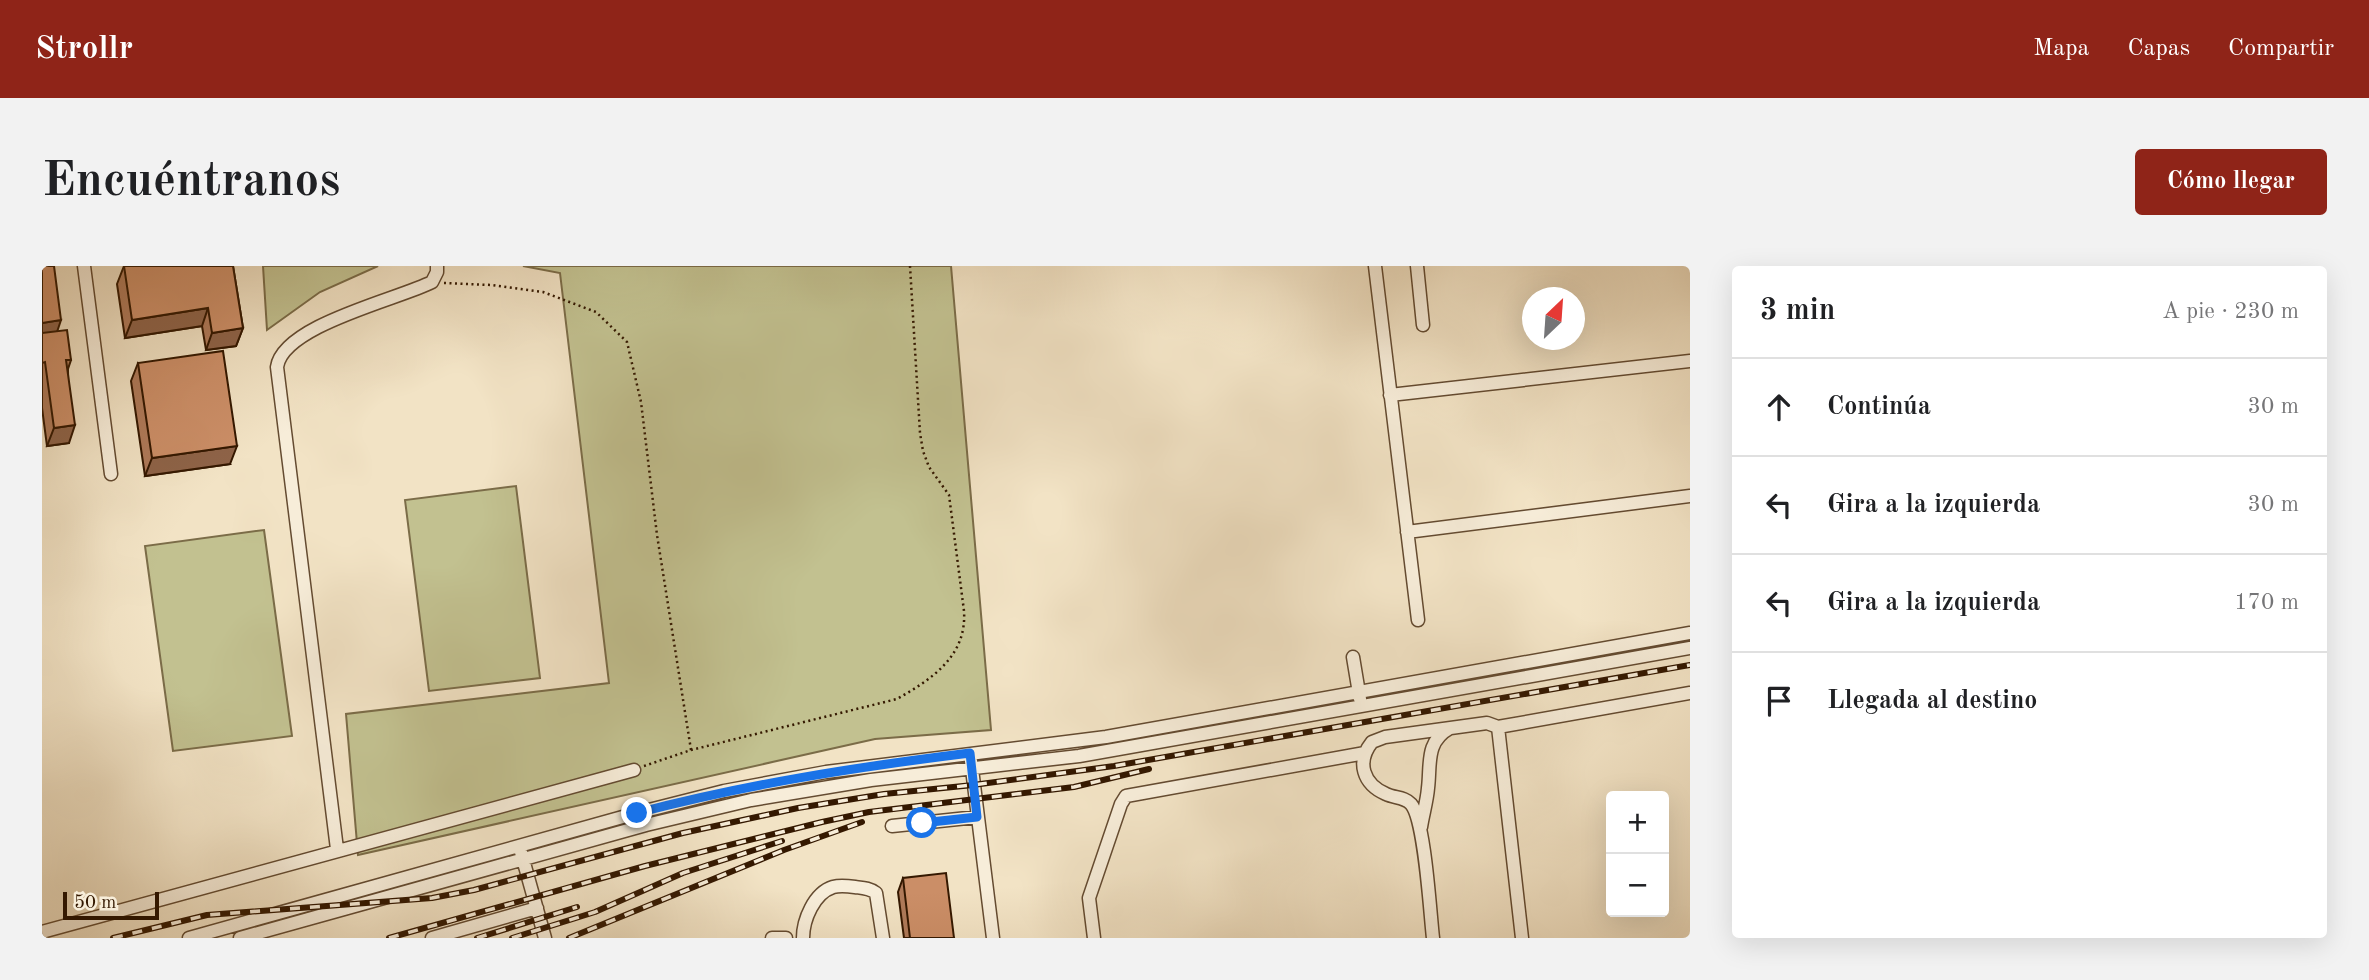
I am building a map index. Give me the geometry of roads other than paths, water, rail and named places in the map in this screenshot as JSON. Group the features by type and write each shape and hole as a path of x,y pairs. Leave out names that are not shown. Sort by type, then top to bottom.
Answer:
{"lane":[{"path":"84,266 111,474"},
{"path":"337,849 292,495 278,359 313,330 343,315 432,282 437,266"},
{"path":"1375,266 1418,620"},
{"path":"1417,266 1423,325"},
{"path":"1390,395 1690,360"},
{"path":"1407,532 1690,496"},
{"path":"189,938 519,845 724,791 826,772 1106,737 1690,633"},
{"path":"240,938 646,825 751,800 871,780 1079,756 1690,648"},
{"path":"1353,657 1362,706"},
{"path":"1433,938 1420,831 1411,803 1386,794 1366,779 1362,765 1365,753 1377,739 1487,723 1498,727 1690,693"},
{"path":"1498,727 1522,938"},
{"path":"1420,831 1429,785 1430,749 1437,737 1450,728"},
{"path":"970,753 993,938"},
{"path":"1094,938 1089,898 1126,796 1365,753"},
{"path":"42,932 337,849 634,770"},
{"path":"892,826 977,817"},
{"path":"519,845 545,938"},
{"path":"803,938 804,925 820,896 831,888 846,886 869,888 876,893 883,938"},
{"path":"432,938 537,908"},
{"path":"772,938 786,938"}],"railway":[{"path":"113,938 207,915 432,898 474,890 683,833 798,808 884,794 1114,766 1690,665"},
{"path":"389,938 645,866 822,822 869,812 1074,787 1149,769"},
{"path":"569,938 784,850 862,822"},
{"path":"512,938 595,912 683,873 782,841"},
{"path":"477,938 577,907"}]}
